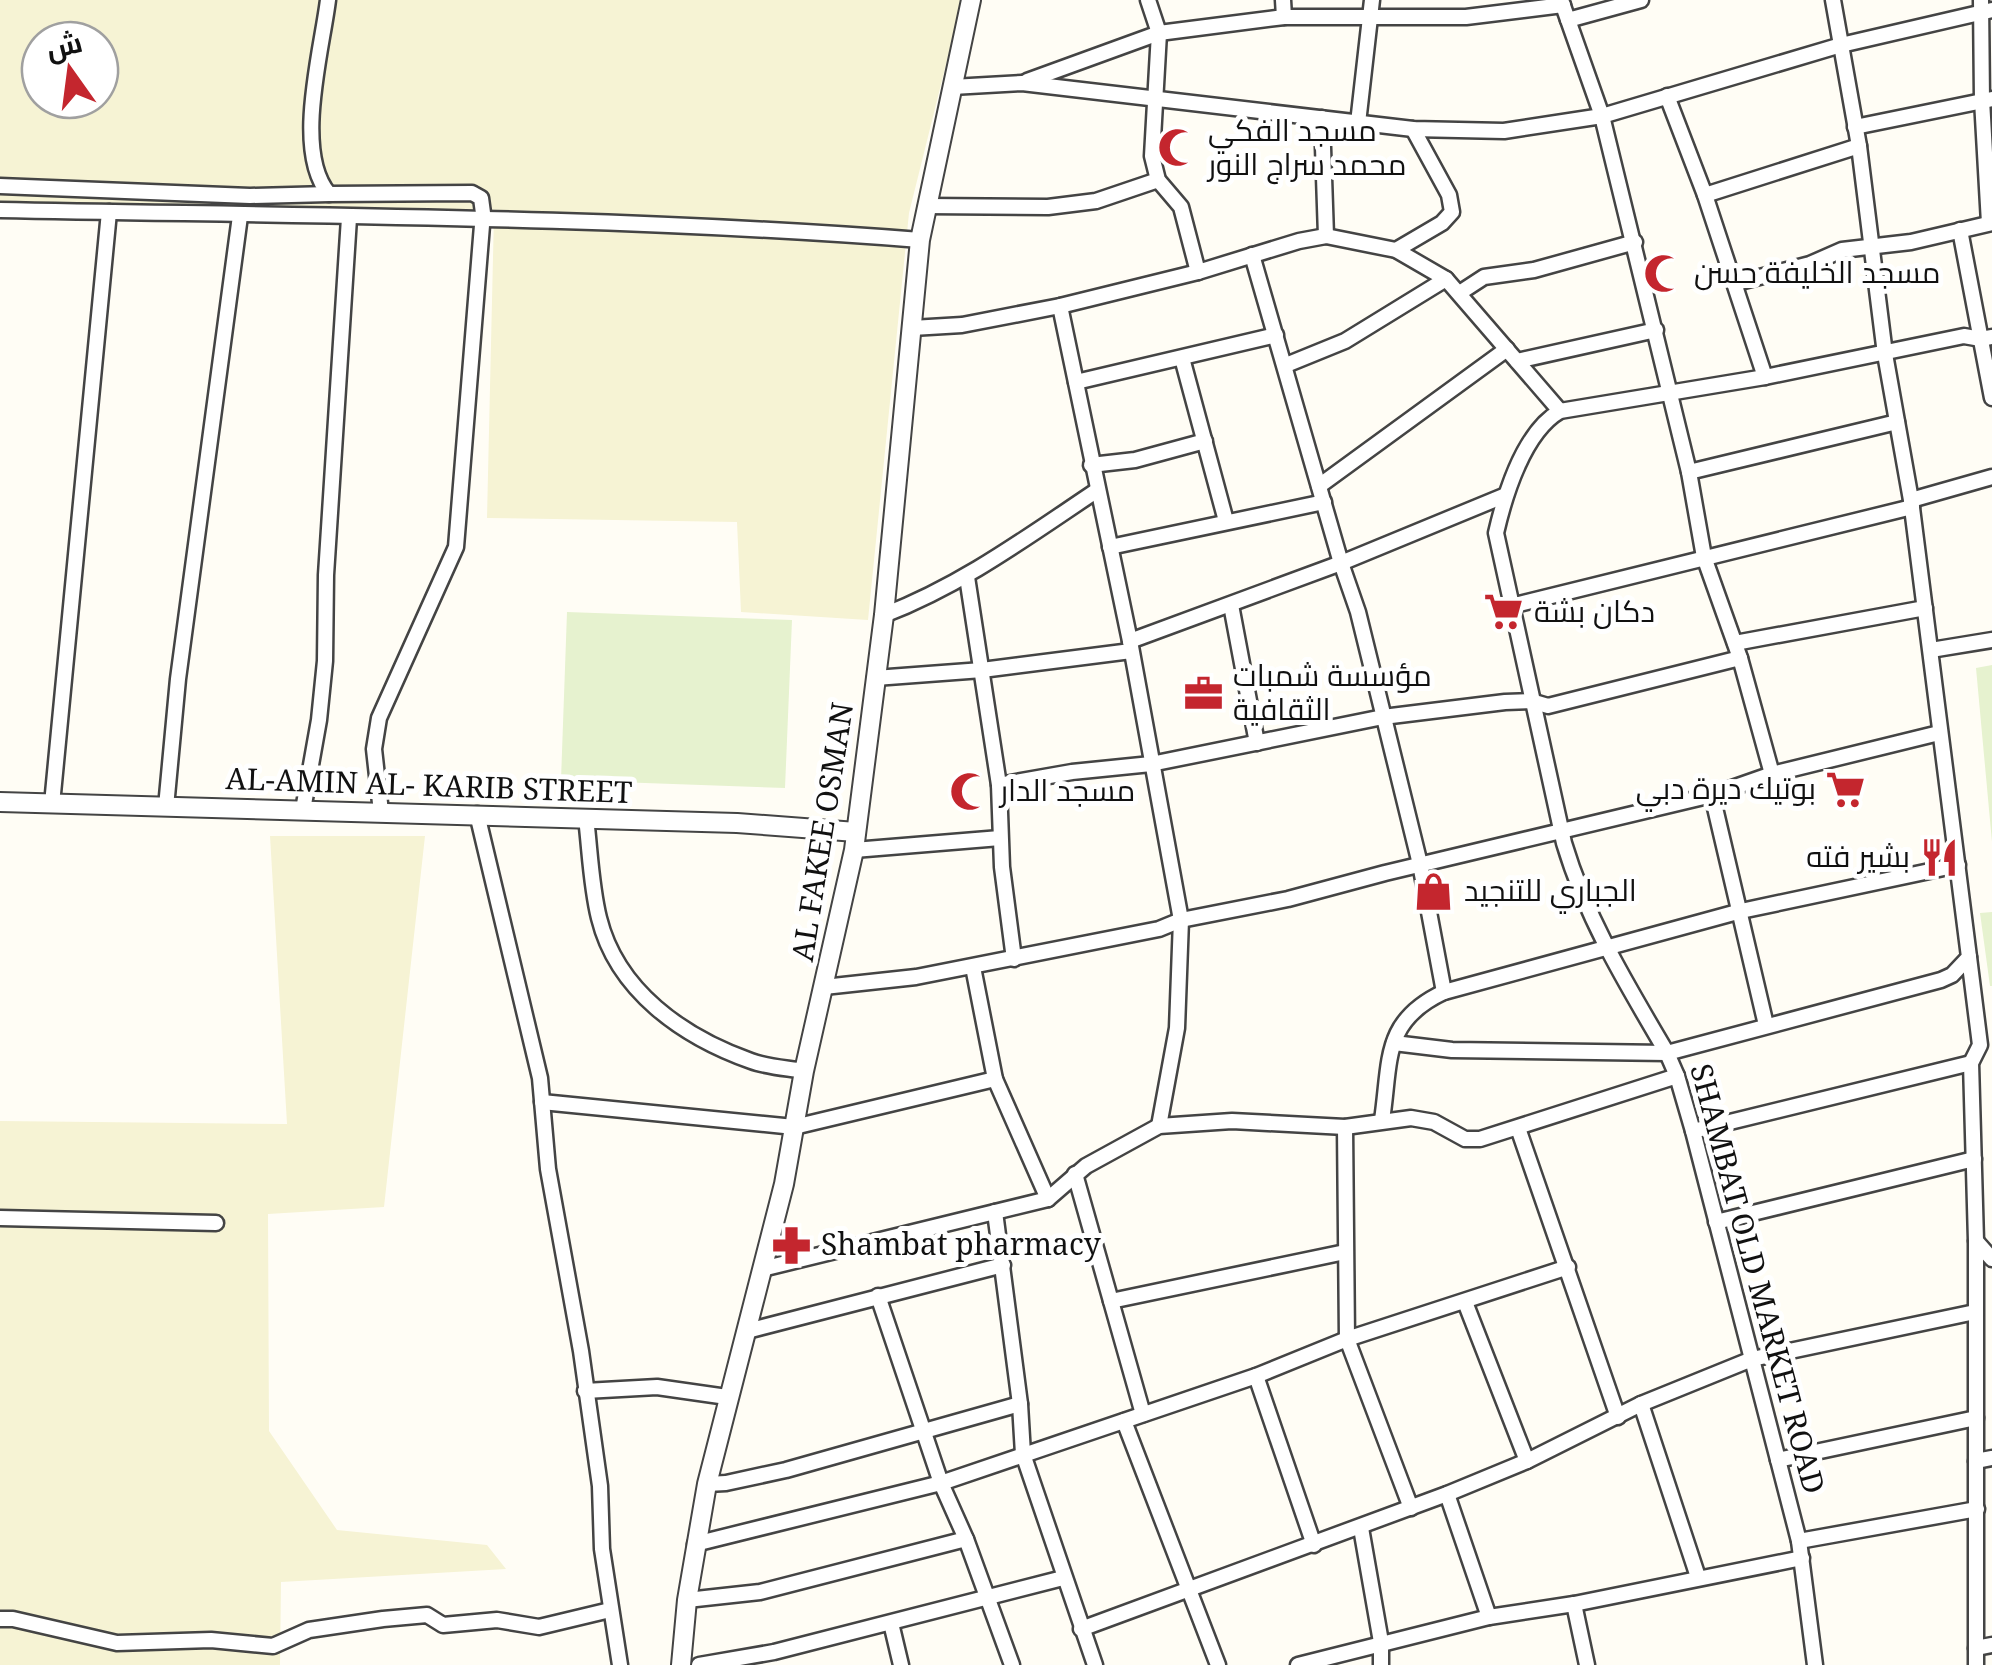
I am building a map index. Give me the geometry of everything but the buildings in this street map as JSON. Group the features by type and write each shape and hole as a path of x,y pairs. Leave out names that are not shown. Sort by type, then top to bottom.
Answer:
{"street":[{"path":"328,0 312,116 313,160 317,177 329,194"},
{"name":"AL FAKEE OSMAN","path":"681,1665 695,1544 707,1484 784,1184 804,1071 855,841 884,615 920,240 971,0"},
{"path":"1148,0 1159,33 1152,156 1158,180 1181,208 1198,272"},
{"path":"1283,0 1284,17"},
{"path":"1358,123 1372,0"},
{"path":"1022,83 1159,33 1284,17 1466,17 1642,0"},
{"path":"1694,1131 1970,1063 1986,1045 1969,958 1931,650 1869,245 1859,146 1833,0"},
{"path":"1564,8 1602,116 1635,242 1689,472 1704,557 1738,651 1772,774"},
{"path":"952,88 1022,83 1412,129 1504,131 1602,116 1841,45 1985,8 1991,223 1911,242 1842,250 1810,264 1736,283"},
{"path":"1668,96 1736,283 1765,376"},
{"path":"1856,128 1987,99"},
{"path":"1322,118 1326,236"},
{"path":"1396,250 1442,223 1452,212 1448,195 1412,129"},
{"path":"1705,195 1859,146"},
{"path":"926,206 1048,208 1096,201 1158,180"},
{"path":"0,186 250,196 472,193 480,198 482,221 456,547 379,718 374,749 381,812"},
{"path":"0,210 791,230 920,240"},
{"path":"52,804 109,212"},
{"path":"166,806 178,679 240,216"},
{"path":"303,810 320,720 325,660 326,576 349,218"},
{"path":"1960,230 1987,338 1992,398"},
{"path":"912,328 962,325 1060,306 1326,236 1396,250 1446,279 1560,411"},
{"path":"1460,292 1484,277 1534,270 1635,242"},
{"path":"1252,255 1358,612 1420,864 1444,992"},
{"path":"1286,366 1345,341 1446,279"},
{"path":"1060,306 1131,646 1182,920 1177,1028 1159,1126"},
{"path":"1517,361 1656,330"},
{"path":"1076,382 1276,336"},
{"path":"1667,1054 1606,948 1577,887 1561,832 1496,533 1506,494 1540,425 1560,411 1670,394 1964,336 1987,338"},
{"path":"1319,486 1506,349"},
{"path":"1182,358 1226,522"},
{"path":"1689,472 1897,422"},
{"path":"1091,465 1135,460 1204,441"},
{"path":"1511,606 1911,503 1992,477"},
{"path":"884,615 967,578 1096,491"},
{"path":"875,678 982,670 1131,646 1506,494"},
{"path":"1110,548 1324,502"},
{"path":"967,578 998,785 1014,959"},
{"path":"1230,604 1257,743"},
{"path":"998,785 1151,764 1383,717 1532,701 1548,706 1738,651 1925,608"},
{"path":"1931,650 1992,640"},
{"path":"824,987 974,967 1159,929 1182,920 1288,899 1712,795 1772,774 1939,733"},
{"path":"1712,795 1766,1025"},
{"name":"AL-AMIN AL- KARIB STREET","path":"0,802 737,823 855,841"},
{"path":"477,814 534,1046 548,1170 567,1263 600,1486 602,1549 620,1665"},
{"path":"586,818 599,916 620,967 635,989 698,1037 754,1062 804,1071"},
{"path":"855,841 1000,838"},
{"path":"1382,1120 1394,1043 1408,1014 1420,1003 1444,992 1741,912 1958,865"},
{"name":"SHAMBAT OLD MARKET ROAD","path":"1815,1665 1799,1541 1694,1131 1678,1076 1667,1054 1942,980 1969,958"},
{"path":"974,967 995,1079 1048,1199"},
{"path":"1394,1043 1452,1050 1667,1054"},
{"path":"1970,1063 1976,1241 1977,1509 1984,1646 1976,1665"},
{"path":"762,1268 1048,1199 1075,1174 1159,1126 1232,1120 1345,1126 1411,1118 1434,1122 1469,1139 1518,1128 1678,1076"},
{"path":"542,1102 794,1127 995,1079"},
{"path":"1345,1126 1347,1339 1412,1508"},
{"path":"1518,1128 1618,1416"},
{"path":"1716,1222 1974,1159"},
{"path":"1075,1174 1143,1414"},
{"path":"996,1212 1023,1454 1095,1665"},
{"path":"0,1218 216,1223"},
{"path":"1976,1241 1992,1259"},
{"path":"1111,1301 1345,1252"},
{"path":"747,1331 1003,1265"},
{"path":"695,1544 940,1483 1256,1376 1347,1339 1568,1267"},
{"path":"878,1296 940,1483 966,1539 1012,1665"},
{"path":"1465,1302 1527,1462"},
{"path":"1081,1629 1448,1494 1527,1462 1641,1404 1752,1359 1976,1312"},
{"path":"1256,1376 1314,1545"},
{"path":"585,1391 657,1387 727,1397"},
{"path":"707,1484 786,1470 1020,1404"},
{"path":"1641,1404 1698,1577"},
{"path":"1778,1460 1976,1418"},
{"path":"1124,1421 1218,1665"},
{"path":"1976,1461 1992,1458"},
{"path":"1448,1494 1489,1617"},
{"path":"1799,1541 1977,1509"},
{"path":"1361,1528 1382,1665"},
{"path":"687,1600 760,1592 966,1539"},
{"path":"1298,1665 1489,1617 1802,1558"},
{"path":"699,1665 776,1658 1063,1578"},
{"path":"1574,1604 1587,1665"},
{"path":"0,1618 118,1643 211,1640 273,1646 309,1630 383,1619 427,1615 442,1625 497,1620 539,1627 610,1610"},
{"path":"891,1624 900,1665"}],"shaded area":[{"path":"0,0 962,0 909,213 868,620 741,612 737,522 487,518 494,214 0,208"},
{"path":"270,836 425,836 384,1207 268,1214 269,1431 337,1530 487,1545 506,1569 281,1582 280,1665 0,1665 0,1121 287,1124"}],"green space":[{"path":"567,612 792,620 785,788 561,780"},
{"path":"1992,665 1992,842 1976,668"},
{"path":"1992,912 1992,986 1990,986 1980,913"}],"place":[{"name":"مسجد الفكي محمد سراج النور","path":"1178,148"},
{"name":"مسجد الخليفة حسن","path":"1664,273"},
{"name":"دكان بشة","path":"1504,612"},
{"name":"مؤسسة شمبات الثقافية","path":"1203,693"},
{"name":"بوتيك ديرة دبي","path":"1846,789"},
{"name":"مسجد الدار","path":"970,791"},
{"name":"بشير فته","path":"1940,857"},
{"name":"الجباري للتنجيد","path":"1434,891"},
{"name":"Shambat pharmacy","path":"791,1245"}]}
